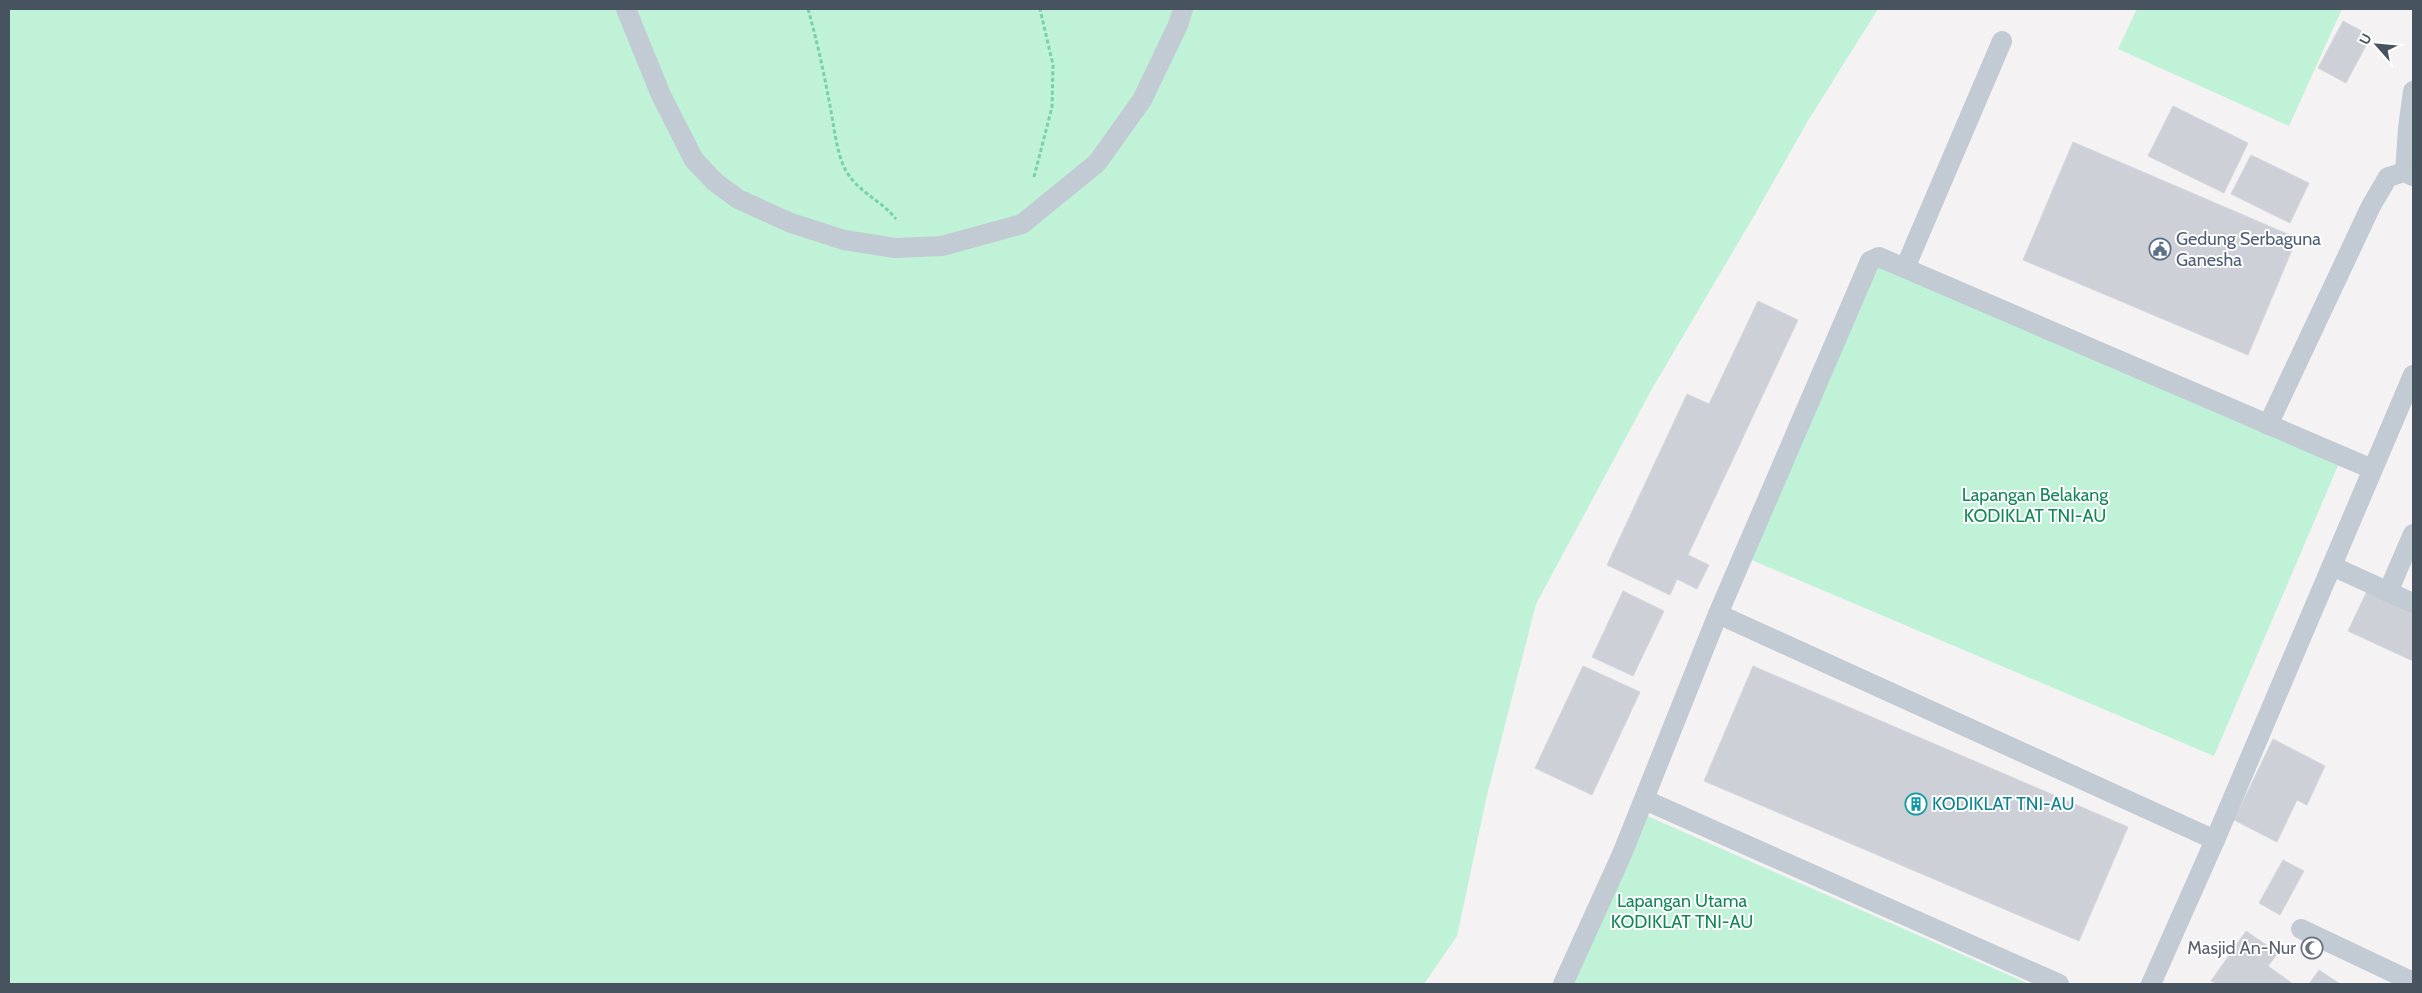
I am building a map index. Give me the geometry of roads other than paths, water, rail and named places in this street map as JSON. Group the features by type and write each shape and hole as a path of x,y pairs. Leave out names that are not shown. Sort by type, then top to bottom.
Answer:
{"lane":[{"path":"626,9 661,95 694,160 715,182 738,199 791,222 844,240 895,248 942,246 1022,224 1097,164 1142,100 1178,25 1183,9"},
{"path":"1905,268 2002,41"},
{"path":"2268,424 2371,206 2388,177 2409,174 2408,128 2413,91"},
{"path":"1563,984 1645,800 1718,614 1870,261 1879,257 2372,469"},
{"path":"2151,984 2215,840 2413,375"},
{"path":"2388,592 2413,534"},
{"path":"2332,566 2413,603"},
{"path":"1718,614 2215,840"},
{"path":"1645,800 2059,984"},
{"path":"2301,929 2413,982"}],"place":[{"name":"Gedung Serbaguna Ganesha","path":"2160,249"},
{"name":"KODIKLAT TNI-AU","path":"1916,804"},
{"name":"Masjid An-Nur","path":"2312,948"}],"park label":[{"name":"Lapangan Belakang KODIKLAT TNI-AU","path":"2035,505"},
{"name":"Lapangan Utama KODIKLAT TNI-AU","path":"1682,911"}]}
